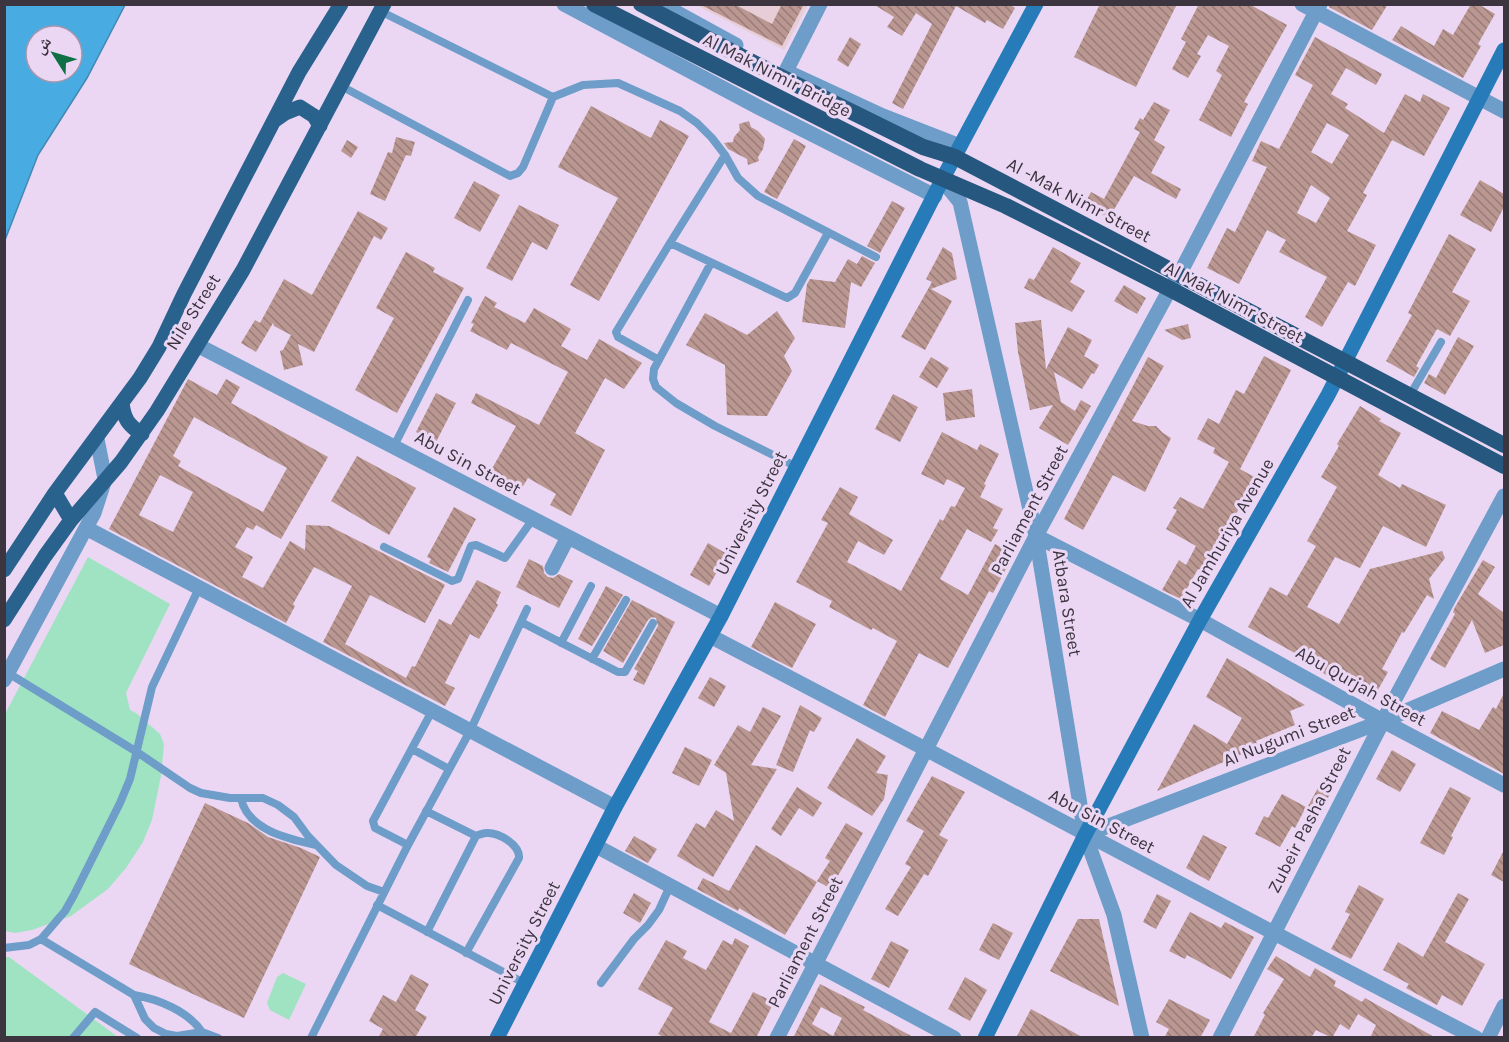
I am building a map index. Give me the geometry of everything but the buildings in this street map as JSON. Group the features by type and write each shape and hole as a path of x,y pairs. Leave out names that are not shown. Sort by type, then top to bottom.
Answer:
{"highway":[{"name":"Al Mak Nimir Bridge","path":"594,4 942,180"},
{"name":"Al Mak Nimir Bridge","path":"641,4 779,76 923,147 958,151"},
{"name":"Al -Mak Nimr Street","path":"958,151 1175,282 1344,362 1504,446"},
{"name":"Al Mak Nimr Street","path":"942,180 967,188 1175,282 1336,377 1504,466"}],"main road":[{"name":"Nile Street","path":"4,570 55,493 140,378 159,347 299,72 341,4"},
{"name":"University Street","path":"497,1038 615,807 721,616 942,180 1036,4"},
{"name":"Nile Street","path":"4,620 71,520 142,434 197,345 243,270 382,8"},
{"name":"Al Jamhuriya Avenue","path":"985,1038 1085,835 1200,620 1336,377 1504,50"},
{"path":"273,122 285,113 300,107 314,116 320,126"},
{"path":"122,403 124,418 142,434"},
{"path":"55,493 71,520"}],"street":[{"path":"564,4 760,108 935,196"},
{"path":"661,4 786,71 958,151"},
{"path":"786,71 820,4"},
{"path":"1313,7 1504,111"},
{"name":"Parliament Street","path":"777,1038 1036,536 1175,282 1313,7"},
{"name":"Atbara Street","path":"942,180 960,202 1036,536 1085,835 1114,915 1142,1038"},
{"name":"Abu Sin Street","path":"197,345 721,616"},
{"path":"6,677 94,513 105,479 97,439"},
{"name":"Zubeir Pasha Street","path":"1220,1038 1383,721 1504,496"},
{"path":"86,528 615,807"},
{"name":"Abu Qurjah Street","path":"1036,536 1200,620 1504,785"},
{"path":"552,568 568,537"},
{"name":"Abu Sin Street","path":"710,636 1085,835 1476,1038"},
{"name":"Al Nugumi Street","path":"1085,835 1383,721 1504,669"},
{"path":"596,846 954,1038"},
{"path":"1488,1038 1504,1006"}],"lane":[{"path":"382,8 553,97"},
{"path":"341,87 510,176 519,173 523,167 553,97 583,85 618,83 680,111 697,123 725,154 738,178 758,196 876,257"},
{"path":"659,360 618,337 616,332 725,154"},
{"path":"670,243 787,298 795,293 828,232"},
{"path":"711,263 654,369 653,379 656,387 676,403 715,426 797,467"},
{"path":"394,446 468,300"},
{"path":"1410,395 1441,342"},
{"path":"384,547 452,581 458,579 471,546 476,545 505,558 534,519"},
{"path":"561,643 591,585"},
{"path":"4,948 28,945 41,939 65,911 78,887 130,779 152,687 199,588"},
{"path":"592,659 626,600"},
{"path":"311,1038 408,845 470,731 527,609"},
{"path":"521,622 618,672 625,672 653,623"},
{"path":"6,677 137,752 190,788 201,793 230,798 263,798 278,805 294,818 316,845 346,873 367,886 384,892"},
{"path":"408,845 375,828 373,821 432,711"},
{"path":"412,750 449,769"},
{"path":"241,798 243,808 254,820 280,835 316,845"},
{"path":"426,812 476,836"},
{"path":"427,932 476,836 486,832 496,834 516,846 519,858 466,953"},
{"path":"600,982 659,910 670,886"},
{"path":"377,906 525,984"},
{"path":"41,939 134,995 157,1000 187,1016 202,1032"},
{"path":"134,995 145,1019 154,1028 177,1036 202,1032 218,1038"},
{"path":"73,1038 96,1012 137,1038"}],"shaded area":[{"path":"696,5 808,5 784,50"}],"green space":[{"path":"88,557 170,604 126,693 130,710 160,734 164,744 161,776 152,820 143,842 126,868 108,889 71,916 32,930 15,933 5,931 5,714"},
{"path":"5,957 9,957 118,1037 5,1038"},
{"path":"283,973 306,984 289,1020 270,1010 267,1003 277,977"}],"water":[{"path":"5,4 125,5 84,83 84,24 24,24 24,84 83,84 38,155 5,240"}]}
